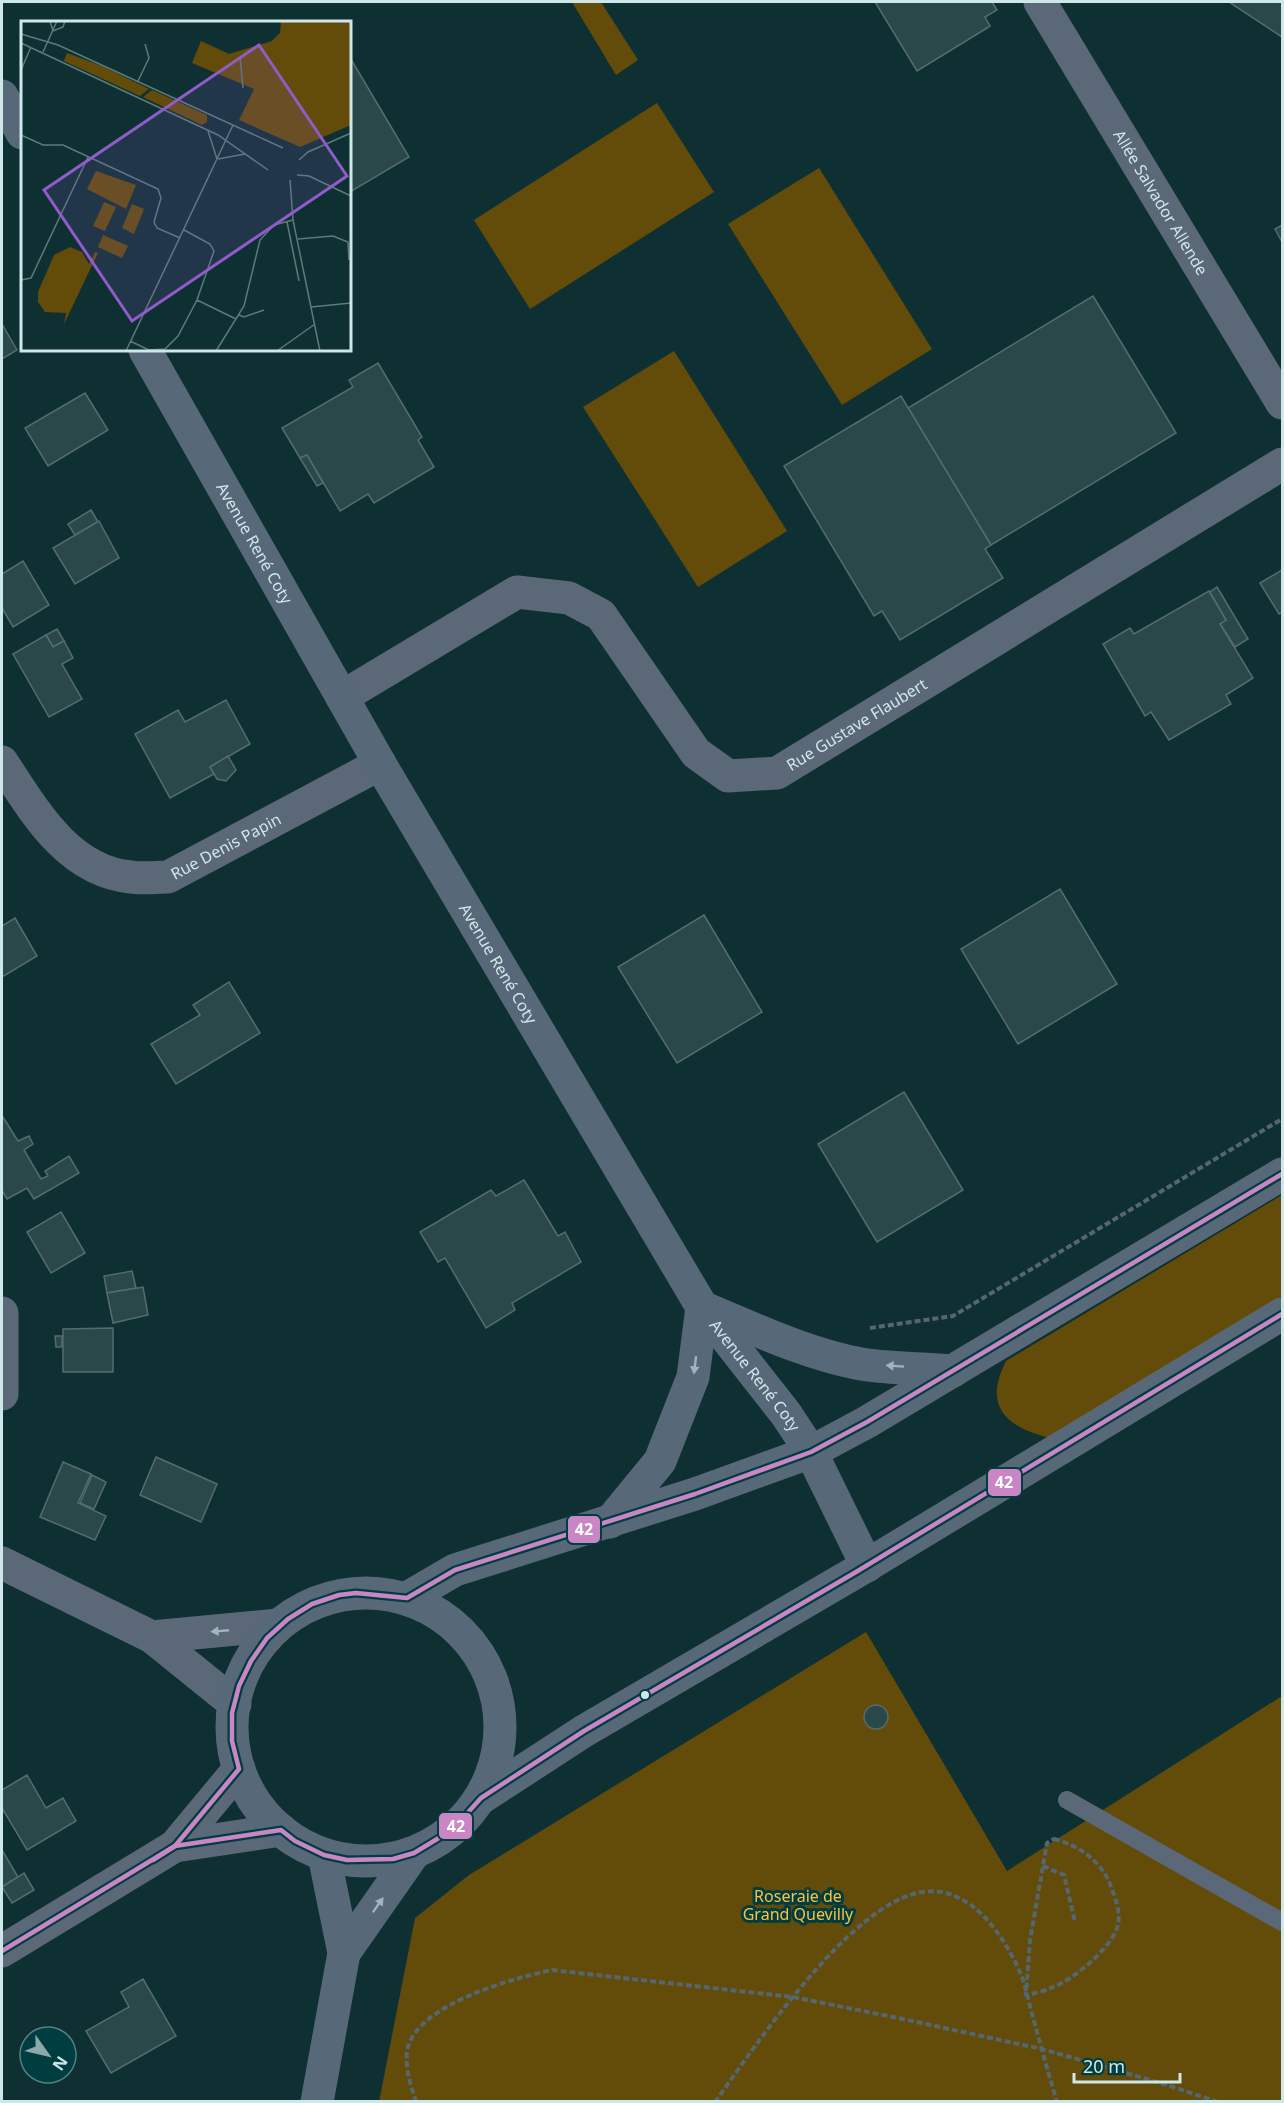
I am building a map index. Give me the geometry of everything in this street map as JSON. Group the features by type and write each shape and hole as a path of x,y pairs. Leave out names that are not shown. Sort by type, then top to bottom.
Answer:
{"street":[{"name":"Allée Salvador Allende","path":"1040,2 1282,403"},
{"path":"2,96 21,131"},
{"name":"Avenue René Coty","path":"146,351 380,764 702,1307 786,1414 811,1452 867,1566"},
{"name":"Rue Gustave Flaubert","path":"342,697 517,592 569,598 601,615 696,753 728,776 777,773 1282,464"},
{"name":"Rue Denis Papin","path":"2,762 39,818 67,849 98,868 130,878 168,877 380,764"},
{"path":"407,1598 455,1570 695,1494 811,1452 867,1422 1282,1174"},
{"path":"610,1522 660,1461 693,1377 702,1307 794,1346 852,1362 953,1371"},
{"path":"2,1312 2,1394"},
{"path":"481,1798 497,1760 501,1720 493,1680 473,1644 444,1616 407,1598 374,1592 339,1595 307,1606 278,1625 255,1651 238,1685 232,1722 239,1769 250,1795 270,1821 295,1841 324,1855 347,1860 370,1861 393,1859 414,1853 452,1830 481,1798 584,1731 867,1566 1282,1314"},
{"path":"2,1563 152,1637 235,1704"},
{"path":"152,1637 278,1625"},
{"path":"2,1951 175,1846 239,1769"},
{"path":"175,1846 281,1830"},
{"path":"344,1953 414,1853"},
{"path":"317,2102 344,1953 324,1855"}],"lane":[{"path":"1067,1800 1282,1922"}],"path":[{"path":"852,1362 868,1328 953,1316 1282,1119"},
{"path":"1054,1839 1072,1845 1092,1858 1106,1875 1118,1911 1117,1928 1106,1946 1070,1978 1054,1987 1026,1995 1030,1940 1047,1843 1054,1839"},
{"path":"1043,1866 1064,1875 1074,1922"},
{"path":"715,2102 793,1997 860,1924 895,1900 924,1891 954,1894 984,1915 1002,1940 1019,1971 1057,2102"},
{"path":"416,2102 408,2072 407,2050 414,2035 430,2017 449,2006 514,1978 552,1970 793,1997 972,2032 1042,2049 1218,2102"}],"green space":[{"path":"572,2 601,2 638,60 616,75"},
{"path":"657,103 714,192 530,309 474,220"},
{"path":"819,168 932,349 842,405 728,224"},
{"path":"674,351 787,531 698,587 583,407"},
{"path":"1282,1195 1282,1297 1050,1438 1021,1428 1002,1412 997,1390 999,1377 1006,1361"},
{"name":"Roseraie de Grand Quevilly","path":"866,1632 1007,1871 1282,1696 1282,2101 379,2102 415,1918 469,1875"}],"building":[{"path":"875,2 992,2 997,10 985,17 990,26 917,71"},
{"path":"1229,2 1282,2 1282,37"},
{"path":"351,62 409,157 351,191"},
{"path":"1282,225 1282,242 1275,229"},
{"path":"1093,296 1176,433 991,545 908,408"},
{"path":"2,324 17,350 2,359"},
{"path":"378,363 422,437 418,440 434,467 374,503 368,494 340,511 307,455 300,458 282,428 353,387 349,380"},
{"path":"85,393 108,430 48,466 25,428"},
{"path":"901,396 991,545 985,549 1003,578 900,640 882,611 874,616 784,466"},
{"path":"307,455 323,483 317,486 300,458"},
{"path":"91,510 98,522 75,535 68,524"},
{"path":"99,521 119,558 75,584 53,548"},
{"path":"23,561 49,605 13,627 2,608 2,574"},
{"path":"1282,570 1282,612 1279,614 1260,583"},
{"path":"1217,587 1248,639 1235,647 1220,624 1226,620 1210,592"},
{"path":"1209,591 1226,620 1220,624 1253,678 1226,695 1231,704 1169,740 1151,712 1145,716 1103,644 1130,628 1134,634"},
{"path":"57,629 64,641 53,647 46,635"},
{"path":"46,635 53,647 64,641 73,658 62,664 82,699 49,717 13,654"},
{"path":"226,700 250,744 210,767 214,774 170,798 135,734 178,710 185,722"},
{"path":"228,756 236,770 226,781 217,779 210,767"},
{"path":"1060,889 1117,984 1018,1044 961,949"},
{"path":"704,915 762,1012 677,1063 618,967"},
{"path":"15,918 37,956 2,977 2,926"},
{"path":"229,982 260,1033 176,1084 151,1044 200,1015 193,1005"},
{"path":"904,1092 963,1190 877,1242 818,1144"},
{"path":"3,1117 18,1141 29,1136 33,1144 24,1150 41,1179 48,1176 45,1171 69,1156 79,1173 34,1199 27,1188 7,1199 2,1190"},
{"path":"524,1180 558,1236 565,1232 581,1262 512,1303 515,1310 486,1328 445,1258 438,1262 420,1232 491,1190 496,1196"},
{"path":"61,1212 85,1253 51,1273 27,1232"},
{"path":"132,1271 136,1288 107,1293 104,1276"},
{"path":"143,1287 148,1315 113,1323 107,1293"},
{"path":"113,1328 113,1372 63,1372 63,1329"},
{"path":"55,1336 62,1336 62,1347 56,1347"},
{"path":"156,1457 217,1484 201,1522 140,1495"},
{"path":"63,1462 91,1474 78,1503 106,1516 95,1540 40,1517"},
{"path":"92,1475 106,1482 94,1509 80,1503"},
{"path":"871,1705 881,1705 888,1712 888,1722 881,1729 871,1729 864,1722 864,1712"},
{"path":"27,1775 46,1808 63,1798 76,1821 27,1850 2,1808 2,1790"},
{"path":"2,1850 18,1877 2,1887"},
{"path":"24,1873 34,1890 12,1903 2,1887"},
{"path":"143,1979 176,2036 111,2073 86,2031 129,2007 121,1992"}],"transit line":[{"name":"42","path":"2,1951 175,1846 239,1769 232,1741 232,1713 239,1686 251,1661 267,1638 288,1619 312,1604 339,1595 356,1593 407,1598 455,1570 695,1494 811,1452 867,1422 1282,1174"},
{"name":"42","path":"153,1860 175,1846 281,1830 295,1841 324,1855 347,1860 393,1859 414,1853 452,1830 481,1798 584,1731 856,1572 1282,1314"}]}
